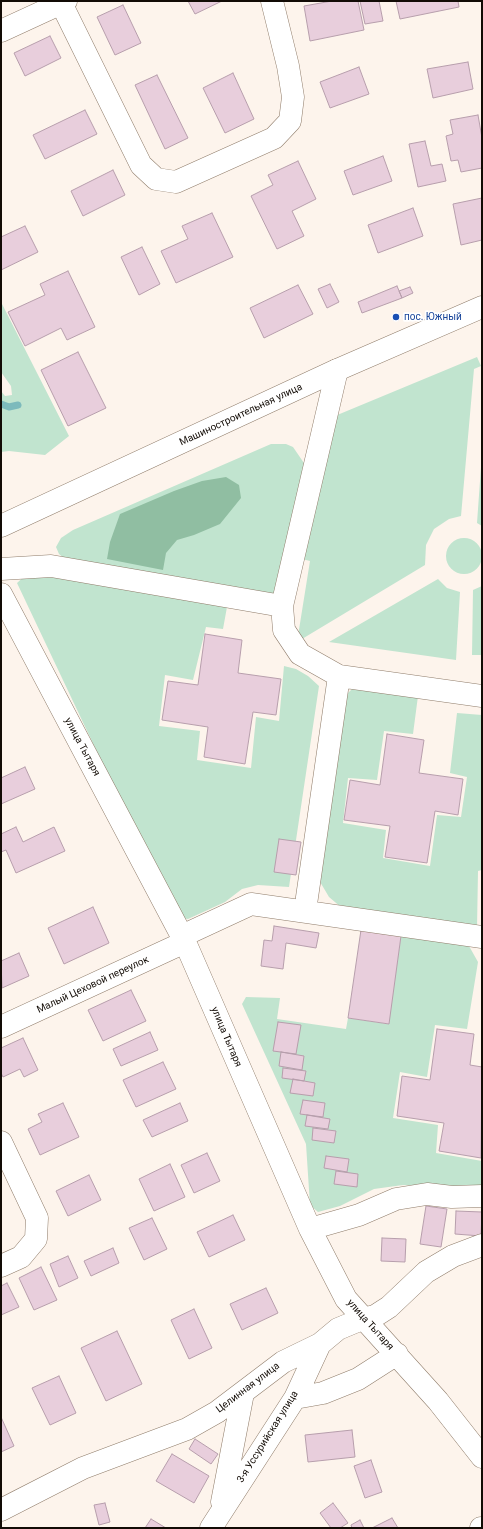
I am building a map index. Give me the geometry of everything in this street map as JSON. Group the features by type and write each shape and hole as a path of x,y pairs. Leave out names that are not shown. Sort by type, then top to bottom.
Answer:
{"street":[{"path":"1,31 63,2 141,165 156,179 176,182 274,138 290,121 293,97 288,66 272,1"},
{"name":"Машиностроительная улица","path":"1,526 337,370 482,307"},
{"path":"337,370 282,606 284,630 300,654 338,676 482,696"},
{"path":"1,569 51,566 282,606"},
{"name":"улица Тытаря","path":"1,594 184,939 310,1229 346,1300 362,1319 397,1354 438,1401 482,1457"},
{"path":"305,911 338,676"},
{"name":"Малый Цеховой переулок","path":"1,1027 184,939 251,904 482,937"},
{"path":"1,1142 37,1218 36,1239 21,1256 1,1266"},
{"path":"310,1229 360,1215 396,1199 427,1194 452,1197 482,1196"},
{"name":"Целинная улица","path":"1,1510 83,1468 187,1429 217,1412 283,1362 320,1344 338,1329 362,1319 375,1316 389,1306 426,1272 453,1256 482,1245"},
{"name":"3-я Уссурийская улица","path":"216,1520 295,1398 320,1344"},
{"path":"295,1398 323,1393 358,1379 397,1354"},
{"path":"216,1520 243,1393"}],"green space":[{"path":"1,302 69,436 45,455 9,451 1,452 1,391 5,396 12,395 11,386 1,372"},
{"path":"477,357 481,366 474,369 461,516 449,519 434,529 426,545 425,565 297,642 310,561 298,558 330,418"},
{"path":"271,444 286,444 293,447 306,466 276,595 67,561 59,554 56,547 61,538 73,530"},
{"path":"482,453 482,526 477,523"},
{"path":"226,477 239,485 241,498 220,524 194,535 177,540 166,553 163,570 107,559 110,542 120,514 202,481"},
{"path":"468,538 477,543 481,549 481,563 477,569 468,574 460,574 451,569 447,563 446,552 451,543 457,539"},
{"path":"28,573 227,607 223,629 206,627 193,680 165,675 159,726 200,731 197,760 251,768 256,717 279,721 284,666 296,669 308,676 319,686 289,887 258,885 242,889 225,902 188,919 181,918 116,792 17,583"},
{"path":"438,579 447,588 460,592 456,660 329,642"},
{"path":"482,586 482,655 472,655 473,590"},
{"path":"361,686 418,696 413,734 384,731 377,780 348,778 343,823 386,830 383,858 430,866 437,815 461,817 467,777 450,773 457,713 482,715 482,870 478,871 477,928 342,908 329,897 316,875 346,695 352,689"},
{"path":"401,936 469,946 478,962 467,1029 435,1025 427,1077 400,1072 393,1118 438,1125 436,1153 482,1161 482,1186 437,1187 403,1185 374,1189 340,1206 318,1212 310,1205 306,1144 242,1004 246,997 280,998 277,1019 346,1029 348,1018 388,1024"}],"building":[{"path":"188,1 222,1 195,14"},
{"path":"332,1 358,1 364,30 310,41 304,6"},
{"path":"360,1 379,1 383,21 365,24"},
{"path":"396,1 458,1 459,7 400,19"},
{"path":"123,5 141,43 115,55 97,17"},
{"path":"50,36 61,58 25,76 14,53"},
{"path":"468,62 473,89 433,98 427,69"},
{"path":"359,67 369,94 330,108 320,82"},
{"path":"233,73 254,119 225,133 203,88"},
{"path":"157,75 188,138 165,149 135,85"},
{"path":"85,110 97,134 45,159 33,135"},
{"path":"478,115 482,138 482,168 461,172 458,160 451,161 446,136 453,134 450,120"},
{"path":"425,141 431,166 442,164 446,181 418,187 409,144"},
{"path":"383,156 392,181 353,195 344,171"},
{"path":"298,161 316,199 292,211 304,236 277,249 251,196 273,185 268,175"},
{"path":"113,170 125,195 83,216 71,191"},
{"path":"482,198 482,240 461,245 453,204"},
{"path":"413,208 423,236 378,253 368,225"},
{"path":"212,213 233,257 176,283 161,251 188,239 182,226"},
{"path":"25,226 38,252 1,270 1,237"},
{"path":"142,247 160,284 139,295 121,257"},
{"path":"68,271 95,327 67,340 61,328 25,346 8,312 45,295 40,284"},
{"path":"330,284 339,302 327,308 318,289"},
{"path":"298,285 313,314 264,338 250,308"},
{"path":"397,286 402,298 362,313 358,302"},
{"path":"410,287 413,293 402,298 399,291"},
{"path":"78,352 106,408 68,426 41,370"},
{"path":"205,634 242,640 238,673 281,679 276,715 253,712 245,764 204,757 208,727 162,720 168,681 198,685"},
{"path":"387,734 424,740 419,773 463,779 458,815 435,811 427,863 385,857 390,826 344,820 350,780 380,785"},
{"path":"25,767 35,789 1,804 1,778"},
{"path":"16,827 23,842 54,827 65,851 16,873 6,850 1,852 1,834"},
{"path":"279,839 301,842 296,875 274,872"},
{"path":"93,907 109,943 64,964 48,928"},
{"path":"274,926 319,933 316,948 286,943 283,969 261,966 264,940 272,941"},
{"path":"361,930 401,936 389,1024 348,1018"},
{"path":"19,953 29,976 2,988 1,961"},
{"path":"131,990 146,1021 103,1041 88,1010"},
{"path":"278,1022 301,1025 296,1054 273,1051"},
{"path":"437,1029 474,1034 470,1065 482,1067 481,1158 439,1151 444,1123 397,1116 402,1076 430,1080"},
{"path":"150,1032 158,1050 121,1066 113,1049"},
{"path":"23,1038 38,1070 24,1077 20,1069 3,1077 1,1073 1,1048"},
{"path":"281,1052 304,1056 302,1070 279,1066"},
{"path":"163,1062 176,1089 136,1107 123,1080"},
{"path":"283,1068 306,1071 304,1081 282,1078"},
{"path":"293,1079 315,1083 313,1096 290,1093"},
{"path":"303,1100 325,1103 323,1117 300,1114"},
{"path":"63,1103 79,1137 40,1155 28,1129 42,1122 38,1114"},
{"path":"180,1103 188,1121 152,1137 143,1120"},
{"path":"307,1115 330,1119 328,1129 305,1126"},
{"path":"313,1128 336,1131 334,1143 312,1140"},
{"path":"207,1153 220,1181 194,1193 181,1165"},
{"path":"326,1156 349,1159 347,1172 324,1168"},
{"path":"170,1164 185,1197 154,1211 139,1179"},
{"path":"336,1171 358,1174 357,1187 334,1184"},
{"path":"89,1175 101,1200 68,1216 56,1191"},
{"path":"426,1206 447,1209 441,1247 420,1244"},
{"path":"456,1211 482,1212 481,1236 455,1234"},
{"path":"233,1215 245,1240 209,1257 197,1232"},
{"path":"152,1218 167,1249 144,1260 129,1228"},
{"path":"382,1238 406,1239 405,1262 381,1261"},
{"path":"113,1248 119,1263 91,1276 84,1261"},
{"path":"68,1256 78,1278 59,1287 50,1264"},
{"path":"41,1267 57,1300 34,1310 19,1278"},
{"path":"7,1283 19,1307 1,1315 1,1286"},
{"path":"266,1288 278,1313 242,1330 230,1304"},
{"path":"194,1309 212,1348 189,1359 171,1320"},
{"path":"117,1331 142,1384 106,1401 81,1348"},
{"path":"59,1376 76,1413 50,1425 32,1388"},
{"path":"1,1417 14,1446 1,1452"},
{"path":"352,1430 355,1457 308,1462 305,1435"},
{"path":"195,1439 218,1454 211,1464 189,1449"},
{"path":"172,1454 209,1476 194,1503 156,1481"},
{"path":"371,1460 382,1492 365,1498 354,1466"},
{"path":"105,1503 110,1522 99,1525 94,1505"},
{"path":"333,1503 348,1523 340,1528 331,1528 320,1513"},
{"path":"392,1518 398,1528 372,1528"},
{"path":"151,1519 166,1528 145,1528"},
{"path":"360,1520 364,1528 352,1528 351,1525"}],"waterway":[{"path":"1,404 9,407 18,405"}],"place":[{"name":"пос. Южный","path":"396,317"}]}
